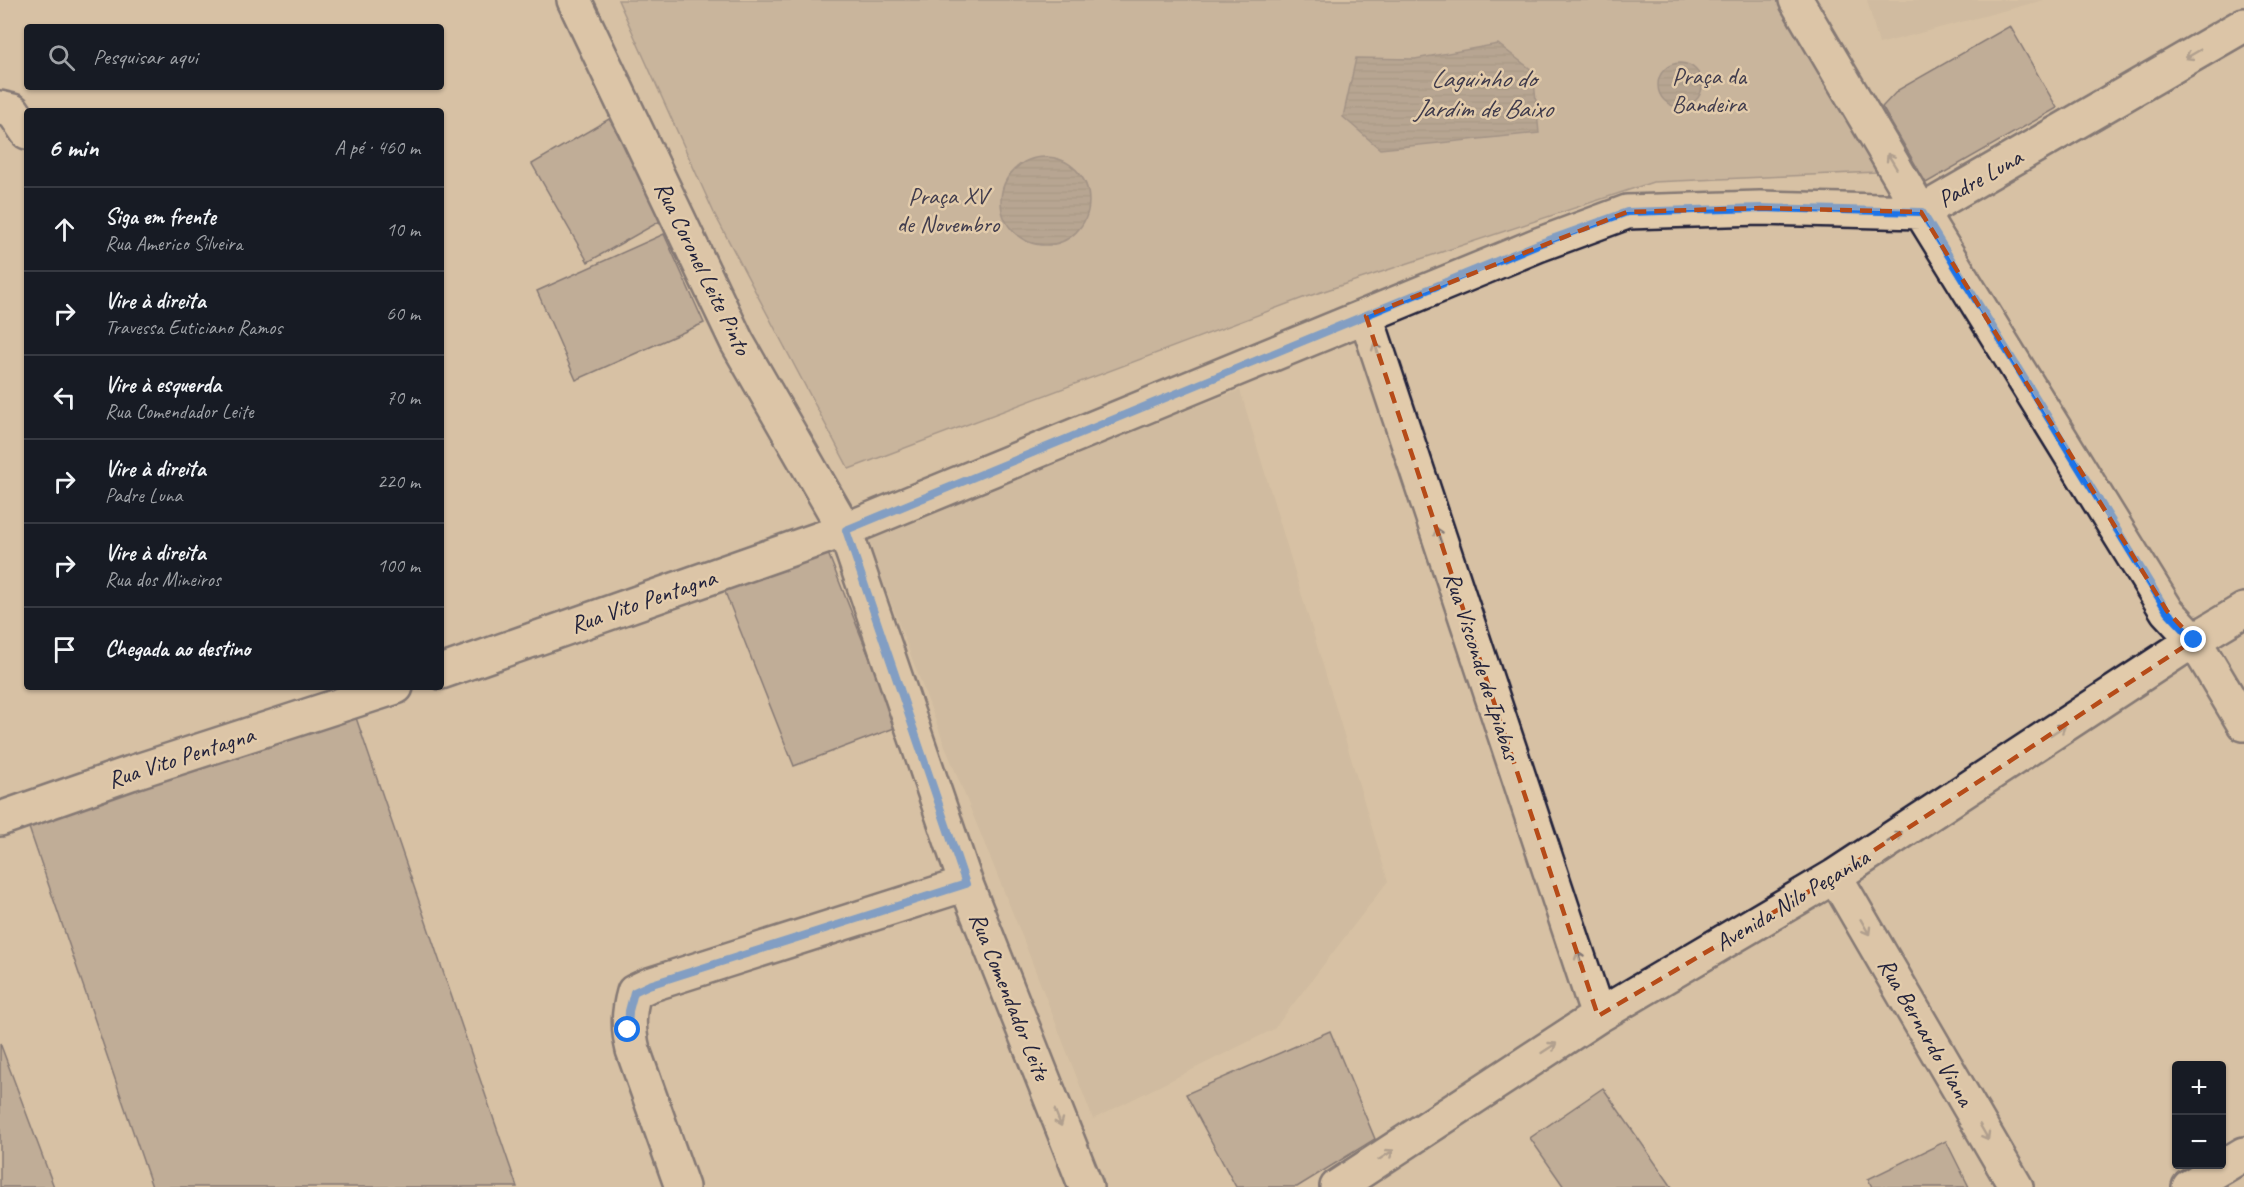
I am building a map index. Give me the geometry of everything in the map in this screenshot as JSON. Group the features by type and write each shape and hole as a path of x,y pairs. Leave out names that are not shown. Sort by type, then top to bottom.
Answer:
{"street":[{"name":"Rua Coronel Leite Pinto","path":"574,0 737,342 846,530"},
{"path":"1796,0 1922,212 2167,611 2194,640 2244,724"},
{"name":"Padre Luna","path":"846,530 1538,244 1627,212 1761,208 1922,212 2244,25"},
{"path":"0,108 13,111 24,128"},
{"name":"Rua Visconde de Ipiabas","path":"1366,316 1598,1016"},
{"name":"Rua Vito Pentagna","path":"444,671 846,530"},
{"name":"Rua Comendador Leite","path":"846,530 966,884 1086,1187"},
{"name":"Avenida Nilo Peçanha","path":"1337,1187 1598,1016 1835,876 2194,640 2244,610"},
{"name":"Rua Vito Pentagna","path":"0,819 131,773 387,690"},
{"name":"Rua Bernardo Viana","path":"1835,876 2016,1187"},
{"path":"682,1187 628,1030 629,1011 634,992 649,985 966,884"},
{"path":"2189,1187 2244,1154"}],"highlighted area":[{"path":"1760,208 1921,212 2167,611 2194,640 1835,876 1598,1016 1366,316 1627,212"}],"shaded area":[{"path":"1867,0 2044,0 1879,44"},
{"path":"1240,390 1388,881 1274,1029 1093,1119 947,751 865,534"}],"green space":[{"name":"Praça XV de Novembro","path":"618,0 1788,0 1876,172 1653,182 1303,298 849,469 714,213"}],"water":[{"name":"Laguinho do Jardim de Baixo","path":"1498,44 1533,71 1539,133 1380,149 1343,117 1356,58 1415,59"},
{"path":"1680,63 1695,70 1702,85 1695,100 1680,107 1665,100 1658,85 1665,70"},
{"path":"1036,157 1054,157 1070,164 1082,176 1089,192 1089,210 1082,226 1070,238 1054,245 1036,245 1020,238 1008,226 1001,210 1001,192 1008,176 1020,164"}],"building":[{"path":"2010,26 2057,108 1926,183 1882,107 1898,90"},
{"path":"609,119 666,218 588,262 532,164"},
{"path":"664,234 704,323 576,380 537,291"},
{"path":"822,538 897,727 794,766 721,582"},
{"path":"352,706 517,1187 152,1187 25,816"},
{"path":"1330,1031 1375,1139 1297,1187 1236,1187 1186,1094"},
{"path":"0,1043 54,1187 0,1187"},
{"path":"1603,1088 1672,1187 1564,1187 1530,1138"},
{"path":"1946,1141 1969,1187 1872,1187 1868,1179"}],"route":[{"path":"628,1030 629,1011 634,992 649,985 966,884 846,530 1538,244 1627,212 1761,208 1922,212 2167,611 2194,640"}],"park label":[{"name":"Praça da Bandeira","path":"1709,90"}]}
